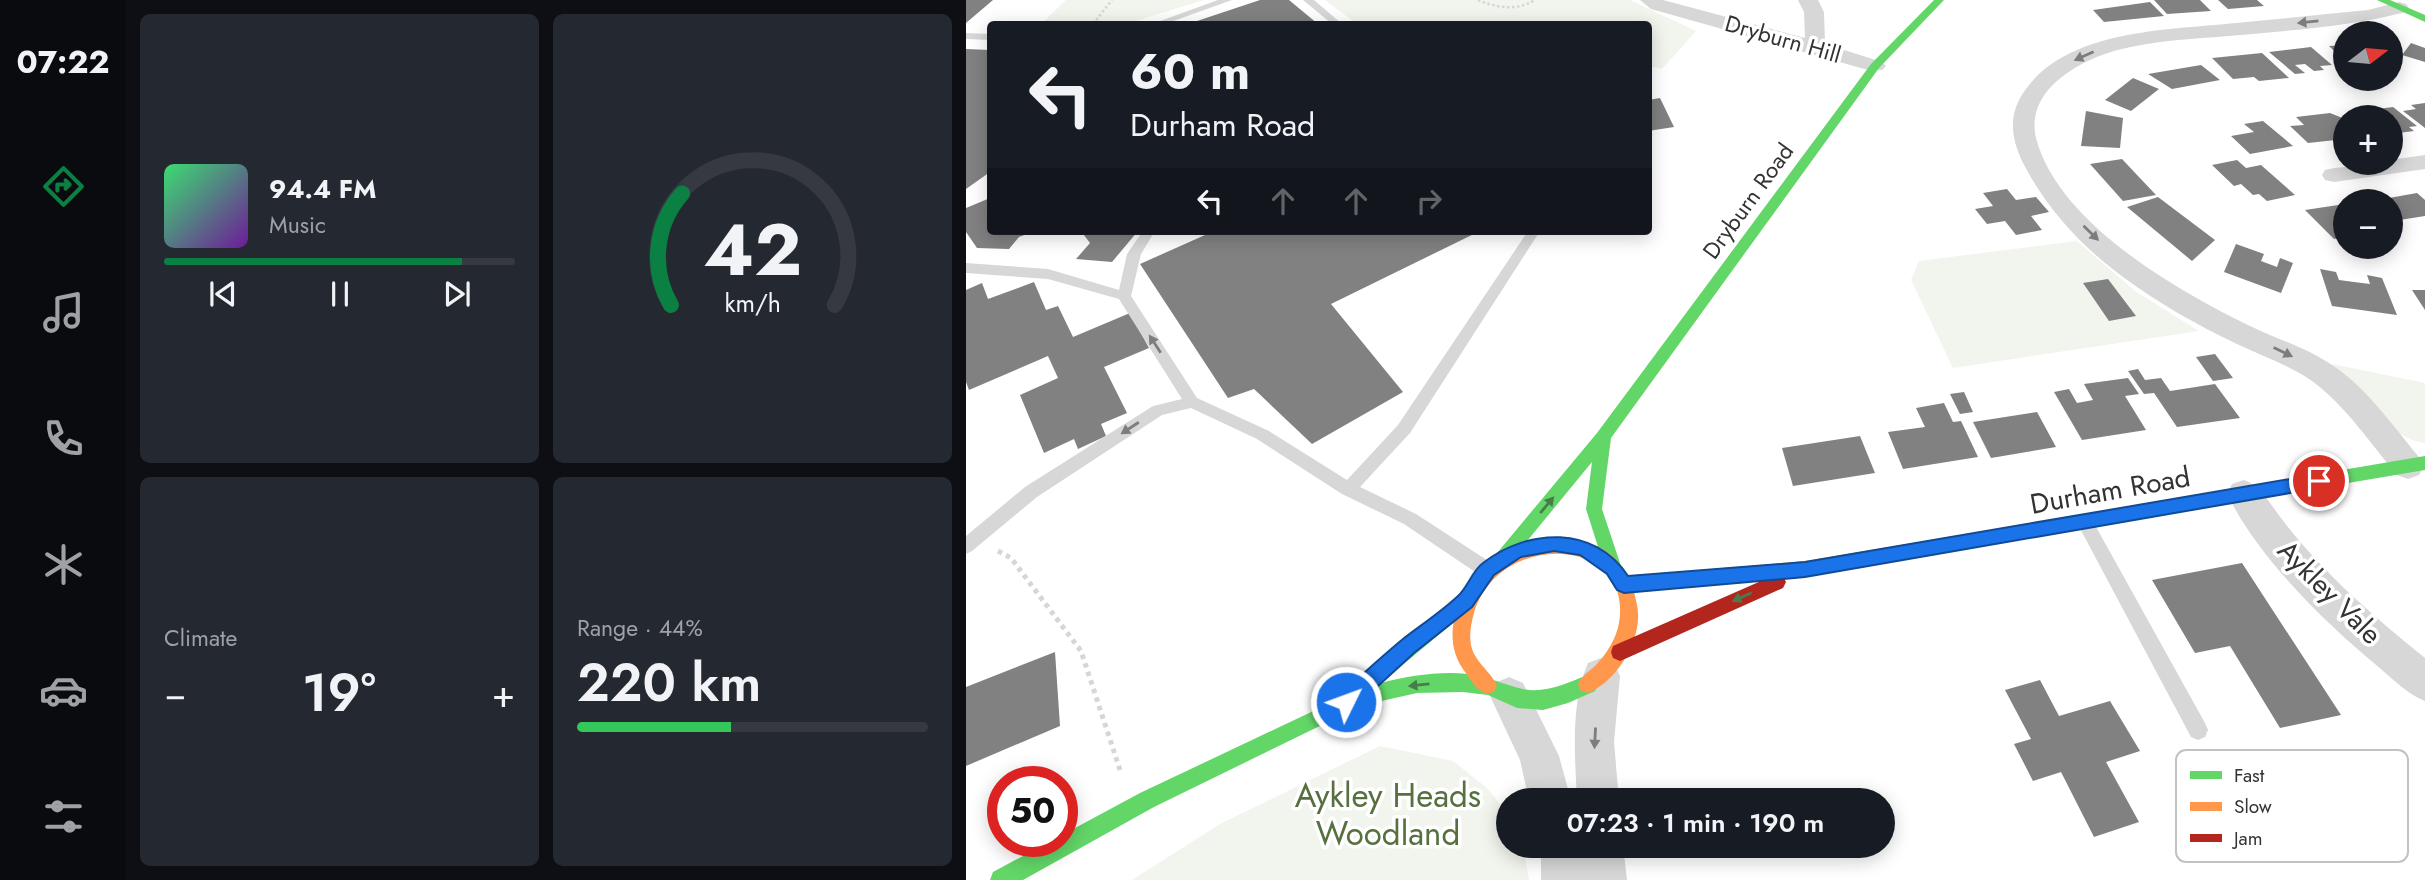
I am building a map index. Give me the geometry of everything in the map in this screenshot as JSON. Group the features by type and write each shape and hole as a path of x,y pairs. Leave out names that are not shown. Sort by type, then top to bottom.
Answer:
{"main road":[{"name":"Dryburn Road","path":"1503,558 1603,437 1875,66 1939,0"},
{"path":"2387,3 2425,19"},
{"name":"Dryburn Road","path":"1603,437 1594,509 1614,569"},
{"name":"Durham Road","path":"1624,584 1805,569 2417,464"},
{"path":"1001,880 1131,808 1346,702 1398,687 1440,683 1498,690 1547,700 1575,692 1610,664 1629,626 1629,599 1624,584 1614,569 1595,554 1582,548 1554,543 1517,551 1487,570 1466,601 1407,647 1346,702"},
{"name":"Durham Road","path":"1610,664 1805,569"},
{"path":"1466,601 1460,624 1464,653 1498,690"}],"street":[{"name":"Dryburn Hill","path":"1650,0 1658,5 1875,66"},
{"path":"1808,0 1814,12 1815,47"},
{"path":"2387,3 2368,16 2168,35 2104,47 2070,62 2049,77 2030,99 2023,127 2033,160 2044,179 2078,220 2118,258 2209,317 2320,372 2417,464"},
{"path":"2334,176 2425,162"},
{"name":"Aykley Vale","path":"2244,494 2293,560 2322,591 2364,632 2425,682"},
{"path":"1597,788 1594,742 1610,664"},
{"path":"1498,690 1539,756 1547,788"},
{"path":"1562,858 1563,880"},
{"path":"1603,858 1605,880"}],"lane":[{"path":"1166,21 1227,0"},
{"path":"1308,0 1333,21"},
{"path":"966,36 987,37"},
{"path":"1124,296 1134,254 1146,235"},
{"path":"1348,489 1404,429 1531,235"},
{"path":"966,268 1048,274 1124,296 1192,402 1263,435 1348,489 1410,519 1487,570"},
{"path":"970,542 1031,492 1158,410 1192,402"},
{"path":"2084,521 2198,730"}],"path":[{"path":"1095,21 1112,0"},
{"path":"1478,0 1492,7 1528,6 1535,0"},
{"path":"970,542 1012,558 1081,651 1131,808"}],"green space":[{"path":"1066,0 1204,0 1136,21 1044,21"},
{"path":"1325,0 1630,0 1696,31 1662,69 1652,67 1652,21 1353,21"},
{"path":"2077,241 2135,291 2199,331 1953,368 1911,280 1919,261"},
{"path":"2332,364 2425,383 2425,443 2413,440 2388,425 2334,371"},
{"name":"Aykley Heads Woodland","path":"1380,746 1453,761 1487,788 1496,799 1496,858 1525,858 1529,880 1132,880 1220,824"}],"building":[{"path":"966,0 993,0 966,23"},
{"path":"1260,0 1289,0 1314,21 1197,21"},
{"path":"2154,0 2200,0 2211,11 2167,14"},
{"path":"2218,0 2257,0 2264,6 2228,9"},
{"path":"2150,2 2164,16 2104,22 2093,10"},
{"path":"2411,43 2425,48 2425,62 2403,55"},
{"path":"2311,47 2332,65 2320,66 2324,70 2314,71 2305,64 2295,65 2305,73 2295,74 2269,52"},
{"path":"966,49 987,50 987,174 966,189"},
{"path":"2262,53 2289,78 2259,81 2254,77 2233,79 2212,58"},
{"path":"2201,65 2220,80 2172,89 2148,74"},
{"path":"2133,78 2159,89 2131,111 2105,100"},
{"path":"1660,98 1674,127 1652,130 1652,99"},
{"path":"2425,103 2425,128 2403,111 2416,109 2411,105"},
{"path":"2086,111 2123,118 2120,148 2081,146"},
{"path":"2333,114 2333,140 2308,143 2290,126 2304,125 2296,117"},
{"path":"2403,115 2417,126 2409,127 2414,131 2403,132"},
{"path":"2263,121 2293,146 2250,154 2231,136 2254,132 2244,124"},
{"path":"2122,159 2156,195 2123,201 2090,164"},
{"path":"2237,160 2246,168 2261,165 2295,195 2267,201 2259,194 2253,195 2241,184 2234,186 2212,165"},
{"path":"2007,189 2016,200 2036,197 2049,212 2031,216 2042,230 2016,235 2005,221 1987,224 1975,209 1993,206 1983,193"},
{"path":"2417,193 2425,200 2425,216 2403,219 2403,195"},
{"path":"2158,197 2215,240 2192,261 2127,207"},
{"path":"987,199 987,235 1024,235 1019,237 1009,249 977,248 966,232 966,208"},
{"path":"2333,206 2333,238 2305,210"},
{"path":"1084,235 1135,235 1112,262 1076,259 1090,243"},
{"path":"1205,235 1472,235 1331,304 1403,392 1312,444 1254,389 1228,398 1140,264"},
{"path":"2236,244 2264,254 2261,261 2277,267 2280,258 2293,263 2281,293 2224,272"},
{"path":"2320,269 2336,272 2339,280 2370,284 2367,275 2382,278 2397,315 2332,306"},
{"path":"2108,279 2136,316 2109,321 2083,283"},
{"path":"1034,282 1046,310 1058,306 1073,337 1130,313 1149,348 1104,367 1127,413 1101,424 1106,436 1078,449 1074,439 1044,453 1020,395 1058,378 1048,356 969,390 966,382 966,290 982,283 988,299"},
{"path":"2412,290 2425,290 2425,310"},
{"path":"2215,354 2233,378 2213,381 2196,357"},
{"path":"2138,369 2145,380 2161,378 2170,391 2215,384 2240,418 2177,427 2154,393 2144,394 2128,371"},
{"path":"2128,378 2139,394 2125,396 2146,430 2082,440 2054,392 2069,389 2077,403 2093,400 2084,384"},
{"path":"1964,392 1973,412 1960,414 1950,394"},
{"path":"1944,403 1953,422 1961,421 1978,457 1903,469 1888,432 1925,427 1916,408"},
{"path":"2037,412 2056,447 1991,458 1973,422"},
{"path":"1860,436 1875,473 1793,486 1782,448"},
{"path":"2242,563 2341,715 2280,728 2230,646 2195,653 2152,580"},
{"path":"1055,652 1060,726 966,766 966,687"},
{"path":"2040,680 2059,716 2110,701 2140,751 2106,762 2139,822 2094,837 2061,772 2033,781 2014,744 2031,739 2005,690"}],"traffic: fast":[{"path":"1503,558 1603,437 1875,66 1939,0"},
{"path":"2382,0 2425,19"},
{"path":"1603,437 1594,509 1613,569"},
{"path":"2260,491 2425,463"},
{"path":"1352,696 1407,647 1466,601"},
{"path":"1001,880 1147,800 1326,713 1377,693 1417,684 1463,683 1488,686 1517,698 1543,700 1568,694 1588,684"}],"traffic: slow":[{"path":"1624,584 1805,569 2032,530"},
{"path":"1487,685 1470,663 1462,647 1462,623 1471,592 1491,568 1518,553 1548,546 1578,548 1604,560 1622,581 1629,612 1626,633 1611,662 1588,684"}],"traffic: jam":[{"path":"2032,530 2260,491"},
{"path":"1620,652 1777,582"}],"route":[{"path":"1346,702 1407,647 1466,601 1487,570 1517,551 1554,543 1582,548 1595,554 1614,569 1624,584 1805,569 2319,481"}]}
